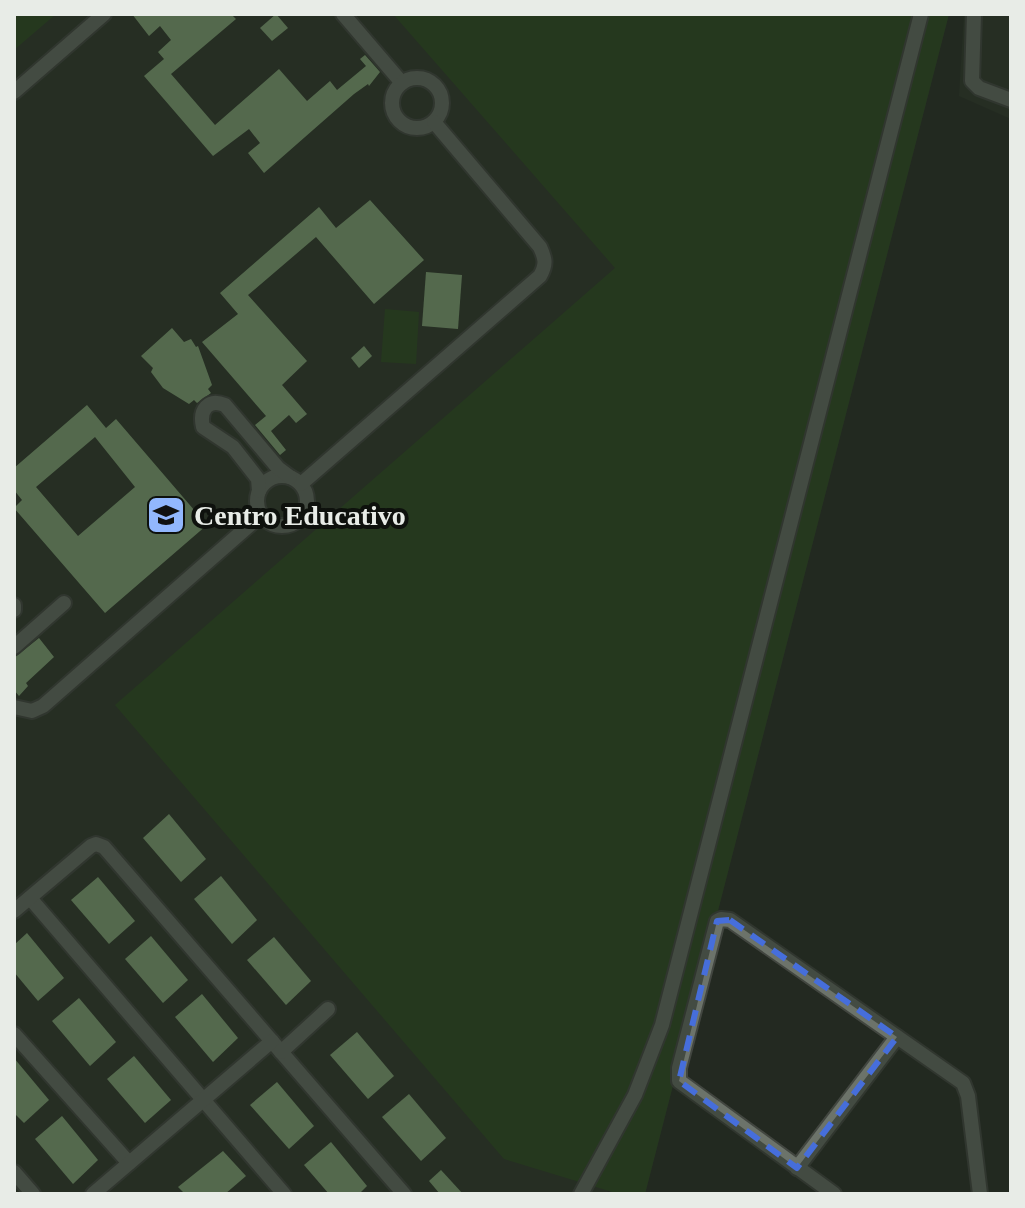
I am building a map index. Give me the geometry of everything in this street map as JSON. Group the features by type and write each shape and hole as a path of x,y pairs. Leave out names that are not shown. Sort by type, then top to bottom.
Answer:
{"street":[{"path":"14,92 104,14"},
{"path":"343,14 402,83"},
{"path":"581,1194 635,1095 662,1025 921,14"},
{"path":"974,14 972,81 979,88 1011,100"},
{"path":"418,78 427,80 439,91 442,108 434,122 419,129 404,125 398,119 393,112 393,96 402,83 418,78"},
{"path":"295,480 540,276 545,268 540,247 434,122"},
{"path":"210,403 225,405 278,468 295,480 307,496 306,509 298,521 285,526 272,524 261,515 257,503 258,479 233,447 203,427 203,410 210,403"},
{"path":"259,491 266,481 278,476 295,480"},
{"path":"14,707 32,711 43,706 261,515"},
{"path":"14,647 64,603"},
{"path":"14,911 91,846 104,847 404,1194"},
{"path":"30,898 280,1193"},
{"path":"834,1194 679,1081 679,1068 717,921 721,919 730,920 963,1083 968,1096 980,1194"},
{"path":"93,1194 203,1100 328,1009"},
{"path":"14,1034 129,1163"},
{"path":"797,1168 897,1037"},
{"path":"14,1172 33,1194"}],"highlighted area":[{"path":"730,920 897,1037 797,1168 679,1081 717,921"}],"shaded area":[{"path":"14,14 949,14 645,1194 608,1191 606,1194 14,1194"},
{"path":"964,14 1011,14 1011,119 959,96"}],"green space":[{"path":"14,14 56,14 14,50"},
{"path":"393,14 949,14 645,1194 619,1194 504,1159 115,705 615,268"},
{"path":"385,309 419,312 416,364 381,362"}],"building":[{"path":"132,14 231,14 236,19 171,74 215,125 279,69 307,101 330,81 337,90 366,66 360,59 365,55 380,72 369,86 354,94 264,173 248,153 260,143 249,129 213,156 144,76 164,59 158,52 171,40 160,26 149,36"},
{"path":"276,14 288,28 272,41 260,28"},
{"path":"370,200 424,260 374,304 316,237 248,295 307,361 282,385 307,414 296,423 289,415 271,431 286,450 280,455 255,425 266,416 202,342 238,314 220,293 319,207 336,228"},
{"path":"426,272 462,275 458,329 422,326"},
{"path":"172,328 184,342 191,339 198,346 212,385 208,389 211,393 197,403 194,400 189,404 163,388 151,372 153,368 141,356"},
{"path":"364,346 372,356 359,368 351,358"},
{"path":"87,405 106,428 116,419 207,525 105,613 14,508 22,500 14,490 14,468","holes":["95,437 135,487 78,536 36,487"]},
{"path":"39,638 54,657 26,683 28,686 19,696 14,690 14,658"},
{"path":"169,814 206,859 181,882 143,838"},
{"path":"221,876 257,920 232,944 194,899"},
{"path":"98,877 135,921 109,944 71,900"},
{"path":"27,933 64,978 38,1001 14,972 14,945"},
{"path":"151,936 188,980 163,1003 125,959"},
{"path":"274,937 311,981 286,1005 247,960"},
{"path":"202,994 238,1038 213,1062 175,1017"},
{"path":"79,998 116,1042 90,1066 52,1021"},
{"path":"357,1032 394,1076 368,1099 330,1055"},
{"path":"134,1056 171,1100 145,1123 107,1079"},
{"path":"14,1058 49,1100 24,1123 14,1113"},
{"path":"277,1082 314,1126 289,1149 250,1105"},
{"path":"409,1094 446,1138 421,1161 382,1117"},
{"path":"62,1116 98,1160 73,1184 35,1139"},
{"path":"331,1142 367,1186 359,1194 329,1194 304,1165"},
{"path":"223,1151 246,1176 225,1194 185,1194 178,1187"},
{"path":"441,1170 463,1194 440,1194 429,1181"}],"place":[{"name":"Centro Educativo","path":"166,515"}]}
